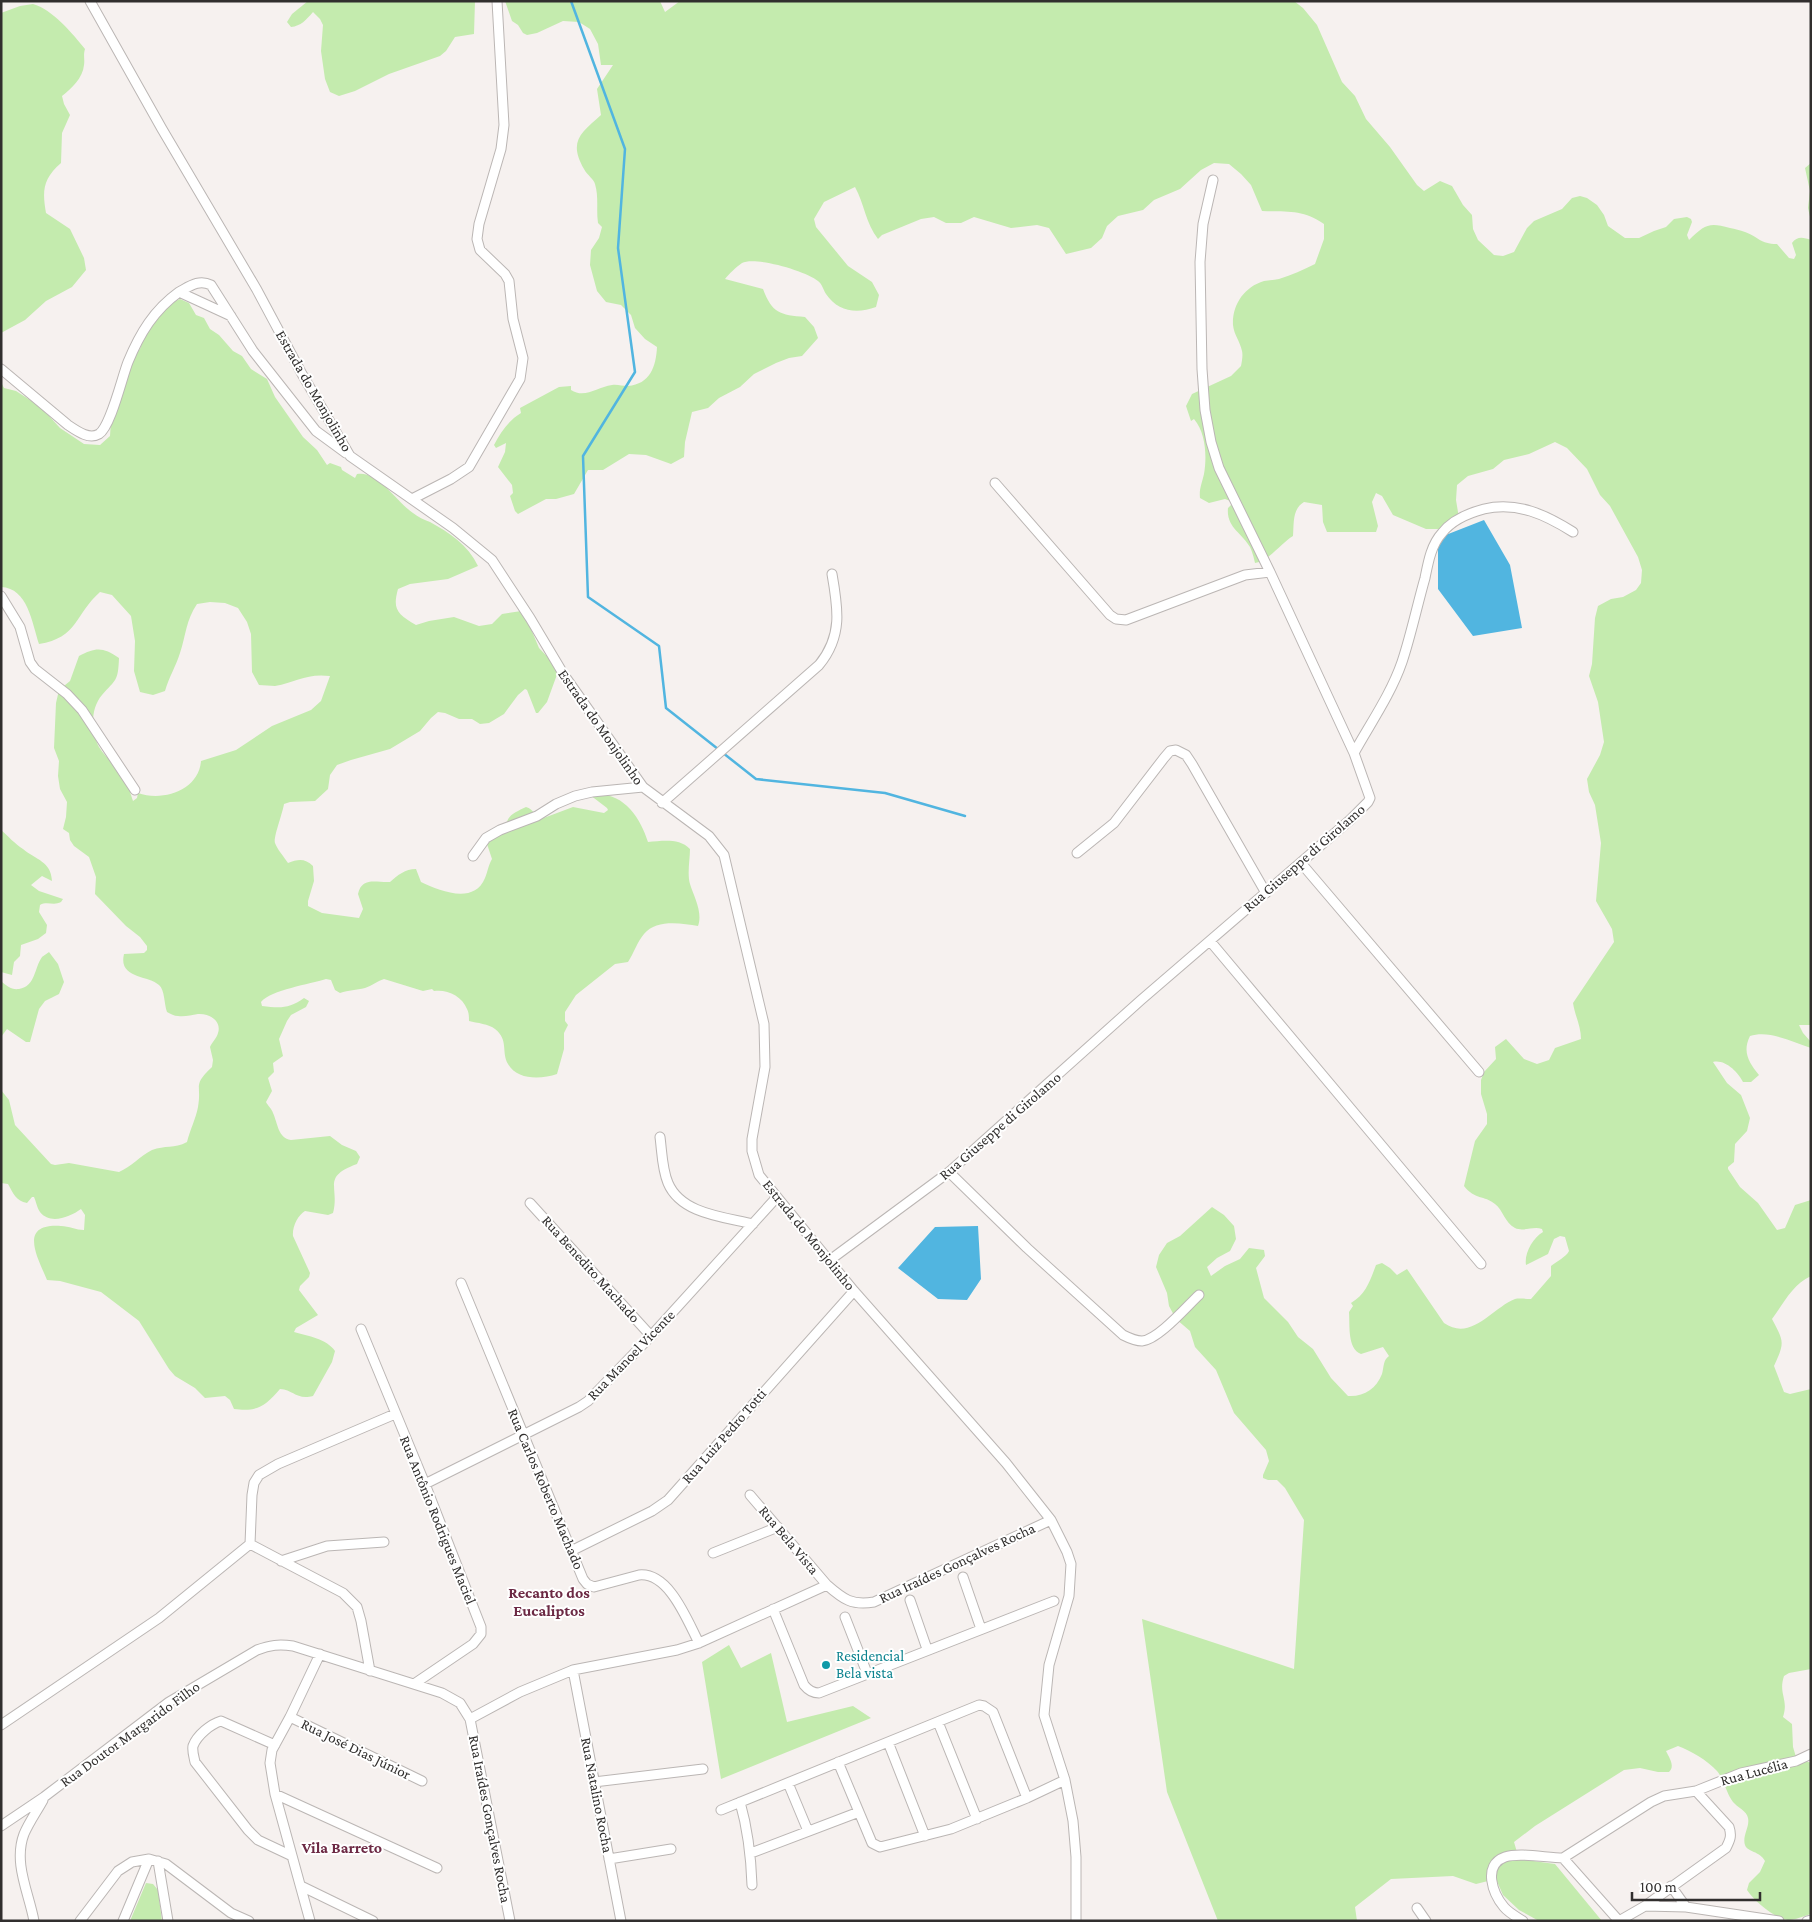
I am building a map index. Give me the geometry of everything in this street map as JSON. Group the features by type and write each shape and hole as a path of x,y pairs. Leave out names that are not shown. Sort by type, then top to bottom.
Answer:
{"street":[{"name":"Estrada do Monjolinho","path":"90,1 162,129 257,290 302,374 350,456 471,541 492,560 564,675 643,787 662,803 709,836 724,855 764,1024 765,1067 752,1139 752,1151 759,1175 854,1291 1006,1463 1051,1520 1071,1564 1069,1596 1049,1665 1044,1714 1065,1780 1075,1838 1076,1921"},
{"path":"412,499 451,479 469,467 520,379 522,369 522,348 513,319 509,281 505,274 480,250 477,239 479,224 501,149 504,125 496,1"},
{"name":"Rua Giuseppe di Girolamo","path":"830,1260 949,1172 1141,1000 1266,893 1368,802 1369,793 1354,753 1270,572 1219,468 1211,442 1205,410 1202,368 1200,262 1203,224 1213,180"},
{"path":"1,369 78,432 93,436 99,434 107,425 127,364 146,325 159,308 180,292 198,282 205,282 211,284 253,351 316,431 350,456"},
{"path":"180,292 230,316"},
{"path":"995,483 1110,615 1116,619 1126,620 1244,576 1270,572"},
{"path":"1354,753 1392,685 1401,664 1430,557 1441,533 1449,525 1474,512 1505,506 1542,514 1573,532"},
{"path":"662,803 827,656 834,642 838,616 832,574"},
{"path":"1,596 20,628 30,662 35,669 67,694 82,710 135,790"},
{"path":"1077,853 1114,823 1164,758 1170,752 1176,750 1186,755 1192,764 1266,893"},
{"path":"473,856 486,838 500,830 537,816 556,804 575,796 592,792 643,787"},
{"path":"1300,863 1479,1072"},
{"path":"1210,941 1481,1264"},
{"path":"660,1137 667,1181 672,1192 679,1199 695,1208 752,1224"},
{"path":"949,1172 1027,1248 1123,1335 1134,1340 1144,1341 1153,1337 1199,1295"},
{"name":"Rua Manoel Vicente","path":"425,1484 579,1407 597,1394 777,1197"},
{"name":"Rua Benedito Machado","path":"530,1203 651,1336"},
{"name":"Rua Carlos Roberto Machado","path":"461,1283 583,1579 588,1584 594,1586 646,1575 661,1582 671,1594 699,1643"},
{"name":"Rua Luiz Pedro Totti","path":"571,1551 652,1511 668,1500 854,1291"},
{"name":"Rua Antônio Rodrigues Maciel","path":"361,1329 481,1627 481,1634 473,1644 414,1684"},
{"path":"1,1725 159,1618 250,1544 252,1495 254,1484 259,1475 278,1464 395,1414"},
{"name":"Rua Bela Vista","path":"750,1495 827,1585"},
{"name":"Rua Iraídes Gonçalves Rocha","path":"510,1921 470,1719 520,1692 573,1670 654,1655 699,1643 827,1585 843,1599 851,1602 864,1604 874,1602 1051,1520"},
{"path":"713,1553 778,1527"},
{"path":"281,1561 327,1546 384,1542"},
{"path":"250,1544 343,1593 357,1607 362,1621 370,1672"},
{"path":"963,1578 981,1630"},
{"path":"910,1600 927,1649"},
{"path":"773,1609 807,1689 814,1693 819,1693 927,1649 1054,1601"},
{"path":"845,1616 867,1674"},
{"name":"Rua Doutor Margarido Filho","path":"1,1826 44,1797 169,1702 257,1650 280,1644 320,1654 370,1672 414,1684 456,1700 464,1706 470,1719"},
{"path":"310,1921 302,1886 275,1794 270,1763 275,1745 320,1654"},
{"name":"Rua Natalino Rocha","path":"573,1670 621,1921"},
{"path":"721,1810 979,1705 989,1708 993,1712 1027,1798"},
{"name":"Rua José Dias Júnior","path":"290,1717 422,1781"},
{"path":"275,1745 220,1720 212,1724 196,1740 193,1746 195,1762 248,1830 258,1840 292,1856"},
{"path":"938,1722 977,1819"},
{"path":"888,1742 925,1836"},
{"name":"Rua Lucélia","path":"1564,1858 1651,1802 1664,1796 1696,1790 1742,1773 1796,1761 1811,1754"},
{"path":"838,1762 872,1843 877,1847 884,1847 951,1829 1027,1798 1065,1780"},
{"path":"594,1782 703,1769"},
{"path":"788,1783 808,1831"},
{"path":"1523,1921 1506,1908 1497,1897 1492,1885 1491,1871 1495,1864 1503,1858 1515,1856 1564,1858 1619,1921 1645,1906 1726,1848 1732,1834 1730,1827 1696,1790"},
{"path":"275,1794 437,1868"},
{"path":"34,1921 20,1862 21,1847 24,1834 44,1797"},
{"path":"740,1802 751,1854 752,1885"},
{"path":"751,1854 859,1812"},
{"path":"609,1859 671,1849"},
{"path":"123,1921 153,1860"},
{"path":"153,1860 168,1921"},
{"path":"80,1921 118,1871 132,1862 153,1860 172,1868 231,1917 249,1921"},
{"path":"302,1886 373,1921"},
{"path":"1671,1886 1686,1907"},
{"path":"1645,1906 1686,1907 1779,1921"},
{"path":"1417,1908 1426,1921"},
{"path":"1807,1921 1811,1920"}],"green space":[{"path":"308,1 475,1 474,34 455,37 446,51 440,56 389,74 355,91 339,96 330,92 325,79 321,51 323,25 320,19 313,12 301,24 291,27 287,22 292,14"},
{"path":"505,1 660,1 665,12 680,1 1294,1 1303,8 1317,25 1342,82 1355,96 1366,119 1390,147 1417,185 1424,191 1440,181 1452,186 1463,205 1472,215 1473,229 1478,240 1494,255 1503,256 1514,252 1527,228 1534,221 1562,209 1572,198 1580,196 1587,198 1597,205 1604,215 1608,226 1625,238 1639,238 1666,227 1674,219 1687,217 1692,222 1687,235 1689,240 1707,226 1723,226 1750,234 1763,242 1777,244 1789,258 1794,259 1796,255 1792,243 1800,238 1811,240 1811,1025 1799,1025 1811,1042 1811,1048 1765,1034 1750,1036 1747,1047 1748,1057 1759,1075 1751,1082 1743,1082 1738,1074 1726,1064 1713,1062 1727,1083 1741,1095 1750,1118 1747,1131 1735,1144 1734,1162 1728,1167 1740,1187 1758,1203 1777,1230 1785,1228 1795,1205 1811,1200 1811,1276 1793,1289 1772,1319 1782,1342 1774,1366 1784,1392 1790,1394 1811,1389 1811,1669 1789,1673 1784,1676 1782,1687 1785,1706 1783,1717 1792,1724 1793,1747 1796,1757 1811,1763 1811,1914 1797,1919 1783,1919 1759,1904 1750,1894 1747,1890 1749,1883 1760,1872 1765,1861 1760,1855 1748,1849 1745,1845 1744,1838 1748,1825 1747,1816 1733,1802 1717,1771 1699,1756 1678,1746 1666,1751 1672,1765 1669,1772 1658,1772 1640,1768 1624,1770 1535,1826 1514,1842 1519,1859 1555,1864 1602,1921 1539,1921 1519,1910 1503,1895 1496,1879 1476,1884 1453,1876 1391,1879 1355,1907 1357,1921 1218,1921 1167,1792 1142,1619 1294,1669 1304,1520 1285,1488 1277,1480 1263,1478 1269,1461 1266,1450 1234,1413 1216,1370 1195,1347 1190,1331 1176,1319 1169,1306 1167,1293 1156,1267 1159,1255 1167,1243 1180,1236 1212,1207 1224,1215 1234,1226 1236,1239 1230,1251 1217,1258 1207,1267 1211,1276 1225,1266 1240,1259 1249,1248 1264,1250 1265,1256 1256,1268 1264,1298 1288,1322 1298,1337 1313,1349 1331,1378 1348,1396 1359,1395 1373,1388 1382,1374 1385,1362 1389,1356 1383,1347 1361,1354 1353,1347 1350,1336 1349,1312 1353,1306 1351,1303 1364,1291 1376,1265 1382,1263 1397,1275 1407,1269 1444,1323 1454,1328 1463,1329 1481,1322 1506,1303 1515,1299 1531,1299 1551,1276 1551,1266 1569,1251 1565,1237 1560,1236 1554,1239 1548,1254 1526,1265 1528,1251 1533,1242 1543,1232 1542,1229 1515,1228 1495,1204 1472,1193 1464,1186 1475,1141 1487,1124 1487,1114 1481,1094 1481,1080 1484,1072 1496,1059 1495,1047 1506,1039 1524,1059 1537,1064 1549,1060 1555,1048 1581,1039 1573,1003 1614,942 1612,929 1596,901 1601,843 1595,805 1589,792 1587,779 1600,755 1604,742 1598,702 1589,676 1598,606 1636,590 1641,583 1642,570 1638,557 1610,506 1600,495 1587,469 1567,448 1555,442 1529,454 1504,460 1493,469 1468,476 1457,485 1456,500 1460,524 1441,529 1426,529 1393,515 1382,496 1376,493 1372,502 1378,526 1376,532 1327,532 1323,522 1322,505 1304,502 1297,509 1293,536 1270,556 1255,563 1247,542 1229,520 1228,508 1231,505 1236,505 1236,503 1225,499 1209,503 1200,498 1205,467 1205,445 1201,431 1194,419 1191,421 1186,406 1192,394 1231,376 1241,366 1242,351 1233,325 1233,318 1237,304 1245,292 1264,281 1279,279 1315,264 1324,239 1324,224 1302,214 1262,211 1251,185 1241,174 1229,164 1214,163 1201,170 1180,189 1154,200 1143,210 1118,216 1107,226 1102,238 1091,248 1066,254 1049,228 1037,225 1011,228 974,217 961,223 946,223 934,217 921,219 882,235 878,239 871,227 855,187 824,202 814,219 816,227 848,266 872,282 879,295 876,307 855,311 848,310 836,305 826,294 819,282 803,273 758,261 742,263 725,279 763,289 770,303 778,311 783,314 805,317 814,327 818,338 802,356 789,358 754,374 740,387 719,398 708,408 692,412 685,442 684,457 671,464 646,455 629,454 603,470 588,470 574,494 556,499 546,499 518,514 515,511 510,496 513,493 512,485 498,467 505,452 506,443 496,448 494,445 505,427 521,413 520,408 559,387 571,386 571,390 586,393 612,385 636,385 647,378 653,368 657,347 645,339 635,328 631,315 621,305 606,302 597,291 590,265 591,250 599,238 602,227 598,223 595,184 579,159 577,144 583,133 601,115 597,89 613,65 601,65 598,44 590,29 579,22 563,21 537,33 527,35 512,21"},
{"path":"33,4 55,16 85,49 83,70 79,79 62,96 70,115 62,133 61,163 47,180 44,198 46,213 70,229 84,258 86,270 72,287 46,301 25,320 1,333 1,13 20,6"},
{"path":"1811,163 1811,221 1808,208 1810,191 1805,168"},
{"path":"180,299 189,303 196,315 204,318 210,329 219,335 233,351 242,356 251,369 267,379 275,397 303,437 317,450 327,465 330,463 341,467 342,470 355,478 357,474 365,474 380,482 415,514 458,540 474,559 478,566 448,579 410,584 398,589 396,607 405,618 416,625 454,617 479,626 492,624 502,614 528,610 531,629 539,648 559,669 547,702 538,713 536,713 525,689 518,695 504,714 489,723 480,724 472,719 459,719 438,712 420,731 390,749 337,765 330,775 328,789 315,801 284,804 275,836 275,843 288,863 301,860 313,866 314,881 308,906 322,913 359,918 363,909 358,894 363,885 371,882 390,882 402,873 412,869 416,869 421,882 437,889 456,894 465,894 473,891 480,886 485,878 492,859 487,844 506,828 506,824 512,815 526,807 531,809 541,819 573,807 604,813 608,810 607,808 590,795 601,794 620,800 628,806 640,823 648,842 676,842 690,849 689,880 699,915 698,926 669,923 649,929 639,940 628,962 615,964 576,995 565,1012 565,1021 568,1025 564,1033 564,1049 557,1074 551,1076 538,1078 524,1076 512,1070 506,1060 502,1037 499,1033 490,1026 469,1021 468,1010 465,1004 449,992 434,991 432,989 423,991 384,979 365,988 340,993 335,990 331,980 326,979 273,994 261,1002 262,1006 279,1007 289,1006 304,998 309,1001 306,1007 291,1015 287,1021 279,1039 283,1056 273,1063 274,1072 268,1078 272,1091 266,1102 279,1130 283,1136 291,1140 330,1136 342,1145 356,1151 360,1157 357,1164 339,1173 335,1178 333,1213 328,1215 305,1211 298,1218 293,1233 310,1273 299,1290 318,1315 296,1328 294,1332 317,1338 332,1347 335,1351 332,1362 313,1396 303,1397 280,1389 265,1404 249,1410 234,1409 230,1400 225,1396 205,1398 195,1388 175,1376 139,1321 101,1292 60,1281 47,1280 36,1252 35,1235 39,1230 48,1226 64,1226 84,1230 85,1215 81,1209 66,1217 49,1218 40,1212 34,1197 27,1203 23,1202 15,1196 8,1184 1,1183 1,1090 9,1100 15,1125 51,1164 69,1163 119,1172 152,1150 178,1146 187,1142 198,1107 200,1082 212,1067 213,1060 210,1047 219,1029 216,1021 210,1016 198,1014 181,1016 167,1012 161,987 154,982 135,975 125,968 123,962 124,954 144,953 147,950 147,946 95,894 96,877 89,857 74,846 70,840 69,833 63,829 67,802 60,789 58,776 59,761 54,748 56,703 59,690 70,681 79,656 90,651 104,650 119,658 118,672 115,680 102,695 95,707 93,728 96,741 102,751 114,764 131,777 130,792 133,801 137,798 138,793 158,796 178,791 194,779 199,771 201,761 236,750 272,726 311,710 321,701 330,676 308,677 275,686 259,685 252,672 251,634 247,622 238,608 225,603 210,602 197,604 193,610 178,658 165,691 153,695 140,692 134,671 135,641 131,616 112,595 100,592 69,631 52,641 39,644 28,608 23,600 17,593 1,587 1,382 4,388 16,391 41,407 60,428 84,444 100,445 110,436 111,420 129,358 140,349 147,327 171,303"},
{"path":"1,830 49,869 52,881 42,876 31,885 39,891 63,899 58,903 40,905 39,912 47,925 46,933 38,939 21,945 20,956 14,962 12,975 1,972"},
{"path":"49,952 58,964 64,982 59,994 45,1001 39,1009 30,1042 26,1042 7,1029 1,1037 1,981 14,989 25,987 32,980 39,961"},
{"path":"729,1645 741,1668 771,1653 787,1722 853,1706 871,1718 721,1779 702,1662"},
{"path":"146,1883 153,1884 158,1890 162,1921 130,1921"}],"water":[{"path":"1484,520 1510,565 1522,628 1473,636 1438,589 1438,538"},
{"path":"978,1226 981,1279 967,1300 938,1299 898,1268 935,1227"}],"waterway":[{"path":"571,1 625,149 618,248 635,372 583,456 588,597 659,646 666,708 756,779 885,793 965,816"}],"place":[{"name":"Residencial Bela vista","path":"826,1665"}],"district":[{"name":"Recanto dos Eucaliptos","path":"549,1601"},
{"name":"Vila Barreto","path":"342,1847"}]}
